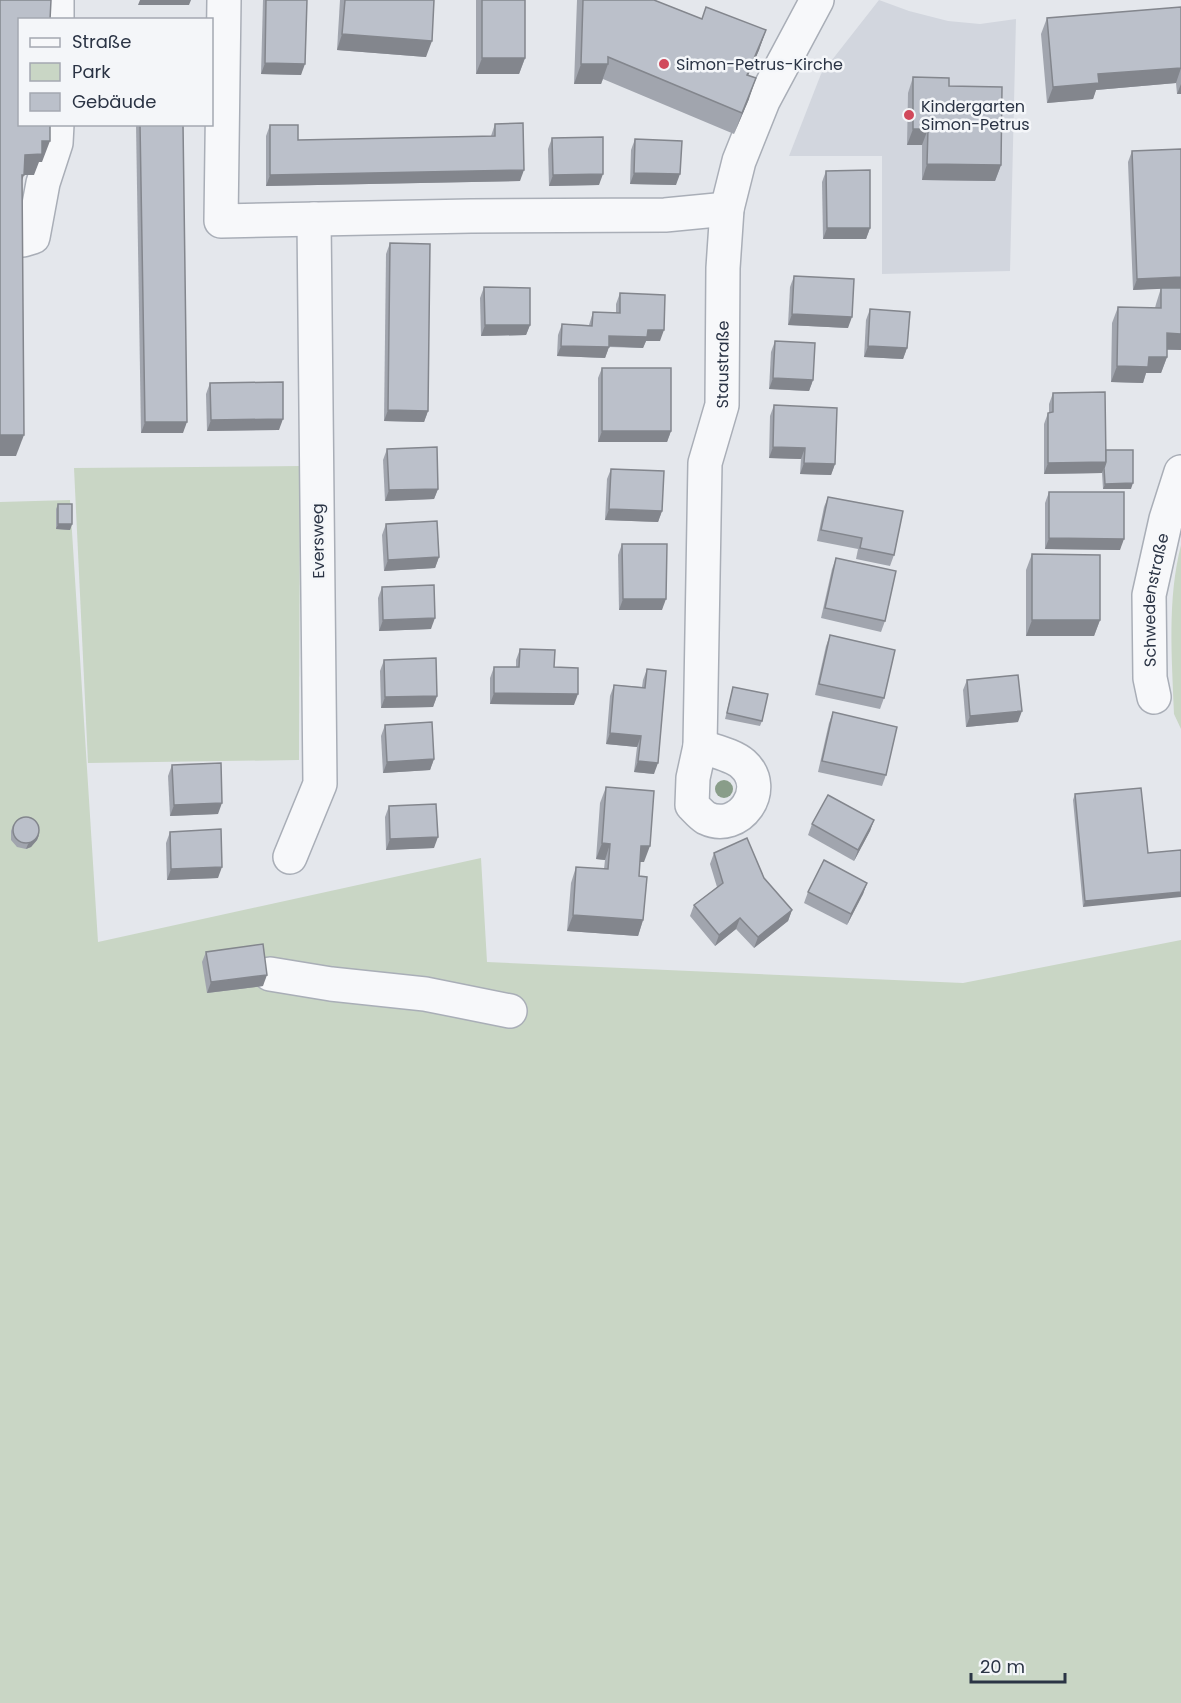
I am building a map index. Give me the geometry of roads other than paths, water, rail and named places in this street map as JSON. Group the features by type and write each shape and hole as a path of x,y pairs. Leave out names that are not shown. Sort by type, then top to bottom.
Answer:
{"street":[{"path":"57,0 57,18"},
{"path":"224,0 221,221 665,215 727,209"},
{"name":"Staustraße","path":"700,746 705,463 722,405 723,268 727,209 739,161 763,101 817,0"},
{"path":"23,240 33,237 43,183 56,143 57,126"},
{"name":"Eversweg","path":"290,857 320,784 314,219"},
{"name":"Schwedenstraße","path":"1154,698 1150,678 1149,596 1166,519 1181,472"},
{"path":"270,974 331,984 425,994 510,1011"}],"place":[{"name":"Simon-Petrus-Kirche","path":"664,64"},
{"name":"Kindergarten Simon-Petrus","path":"909,115"}]}
